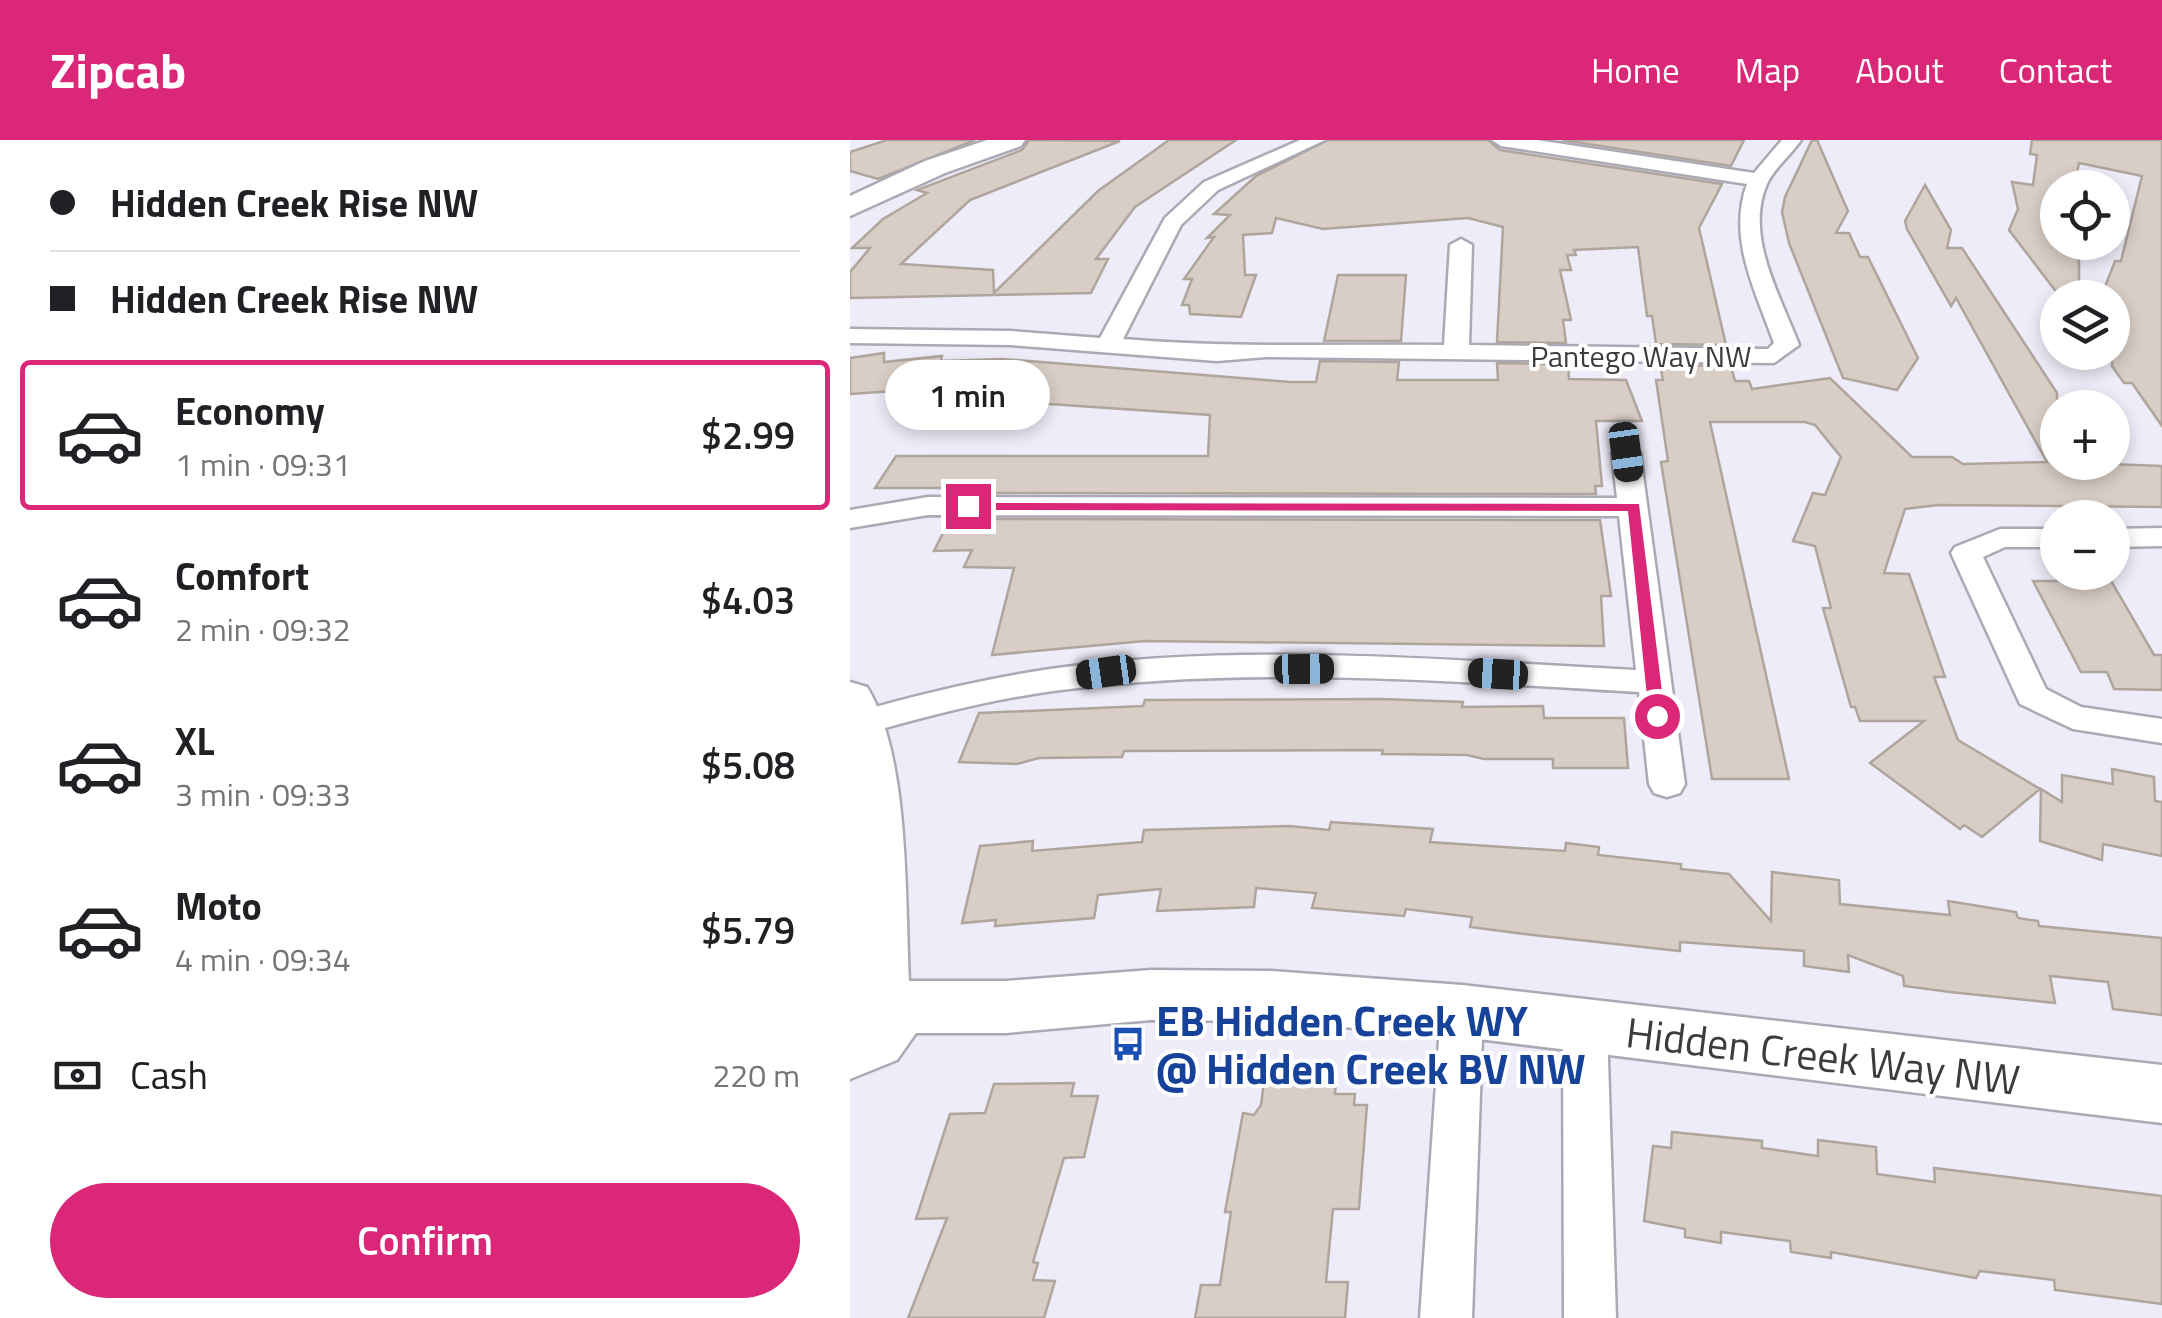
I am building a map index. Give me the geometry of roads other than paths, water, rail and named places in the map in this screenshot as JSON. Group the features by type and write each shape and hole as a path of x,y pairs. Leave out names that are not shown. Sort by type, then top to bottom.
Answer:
{"street":[{"path":"850,207 936,167 1012,140"},
{"path":"1114,334 1172,222 1211,186 1316,140"},
{"path":"1502,140 1759,180"},
{"name":"Pantego Way NW","path":"850,319 898,316 1114,334 1218,354 1266,350 1774,356 1787,345 1749,234 1750,201 1759,180 1792,140"},
{"path":"1456,355 1461,245"},
{"name":"Pantego Way NW","path":"850,336 1114,334"},
{"path":"1626,452 1667,784"},
{"path":"850,519 928,506 1634,507"},
{"path":"2040,538 2000,538 1966,553 2032,696 2073,716 2162,732"},
{"path":"2130,538 2162,538"},
{"path":"864,1024 874,907 874,818 855,710 1106,672 1383,668 1652,682"},
{"name":"Hidden Creek Way NW","path":"864,1024 1151,995 1254,996 1462,1010 2162,1094"},
{"path":"1446,1318 1462,1010"},
{"path":"1585,1027 1590,1318"}],"place":[{"name":"EB Hidden Creek WY @ Hidden Creek BV NW","path":"1128,1044"}]}
